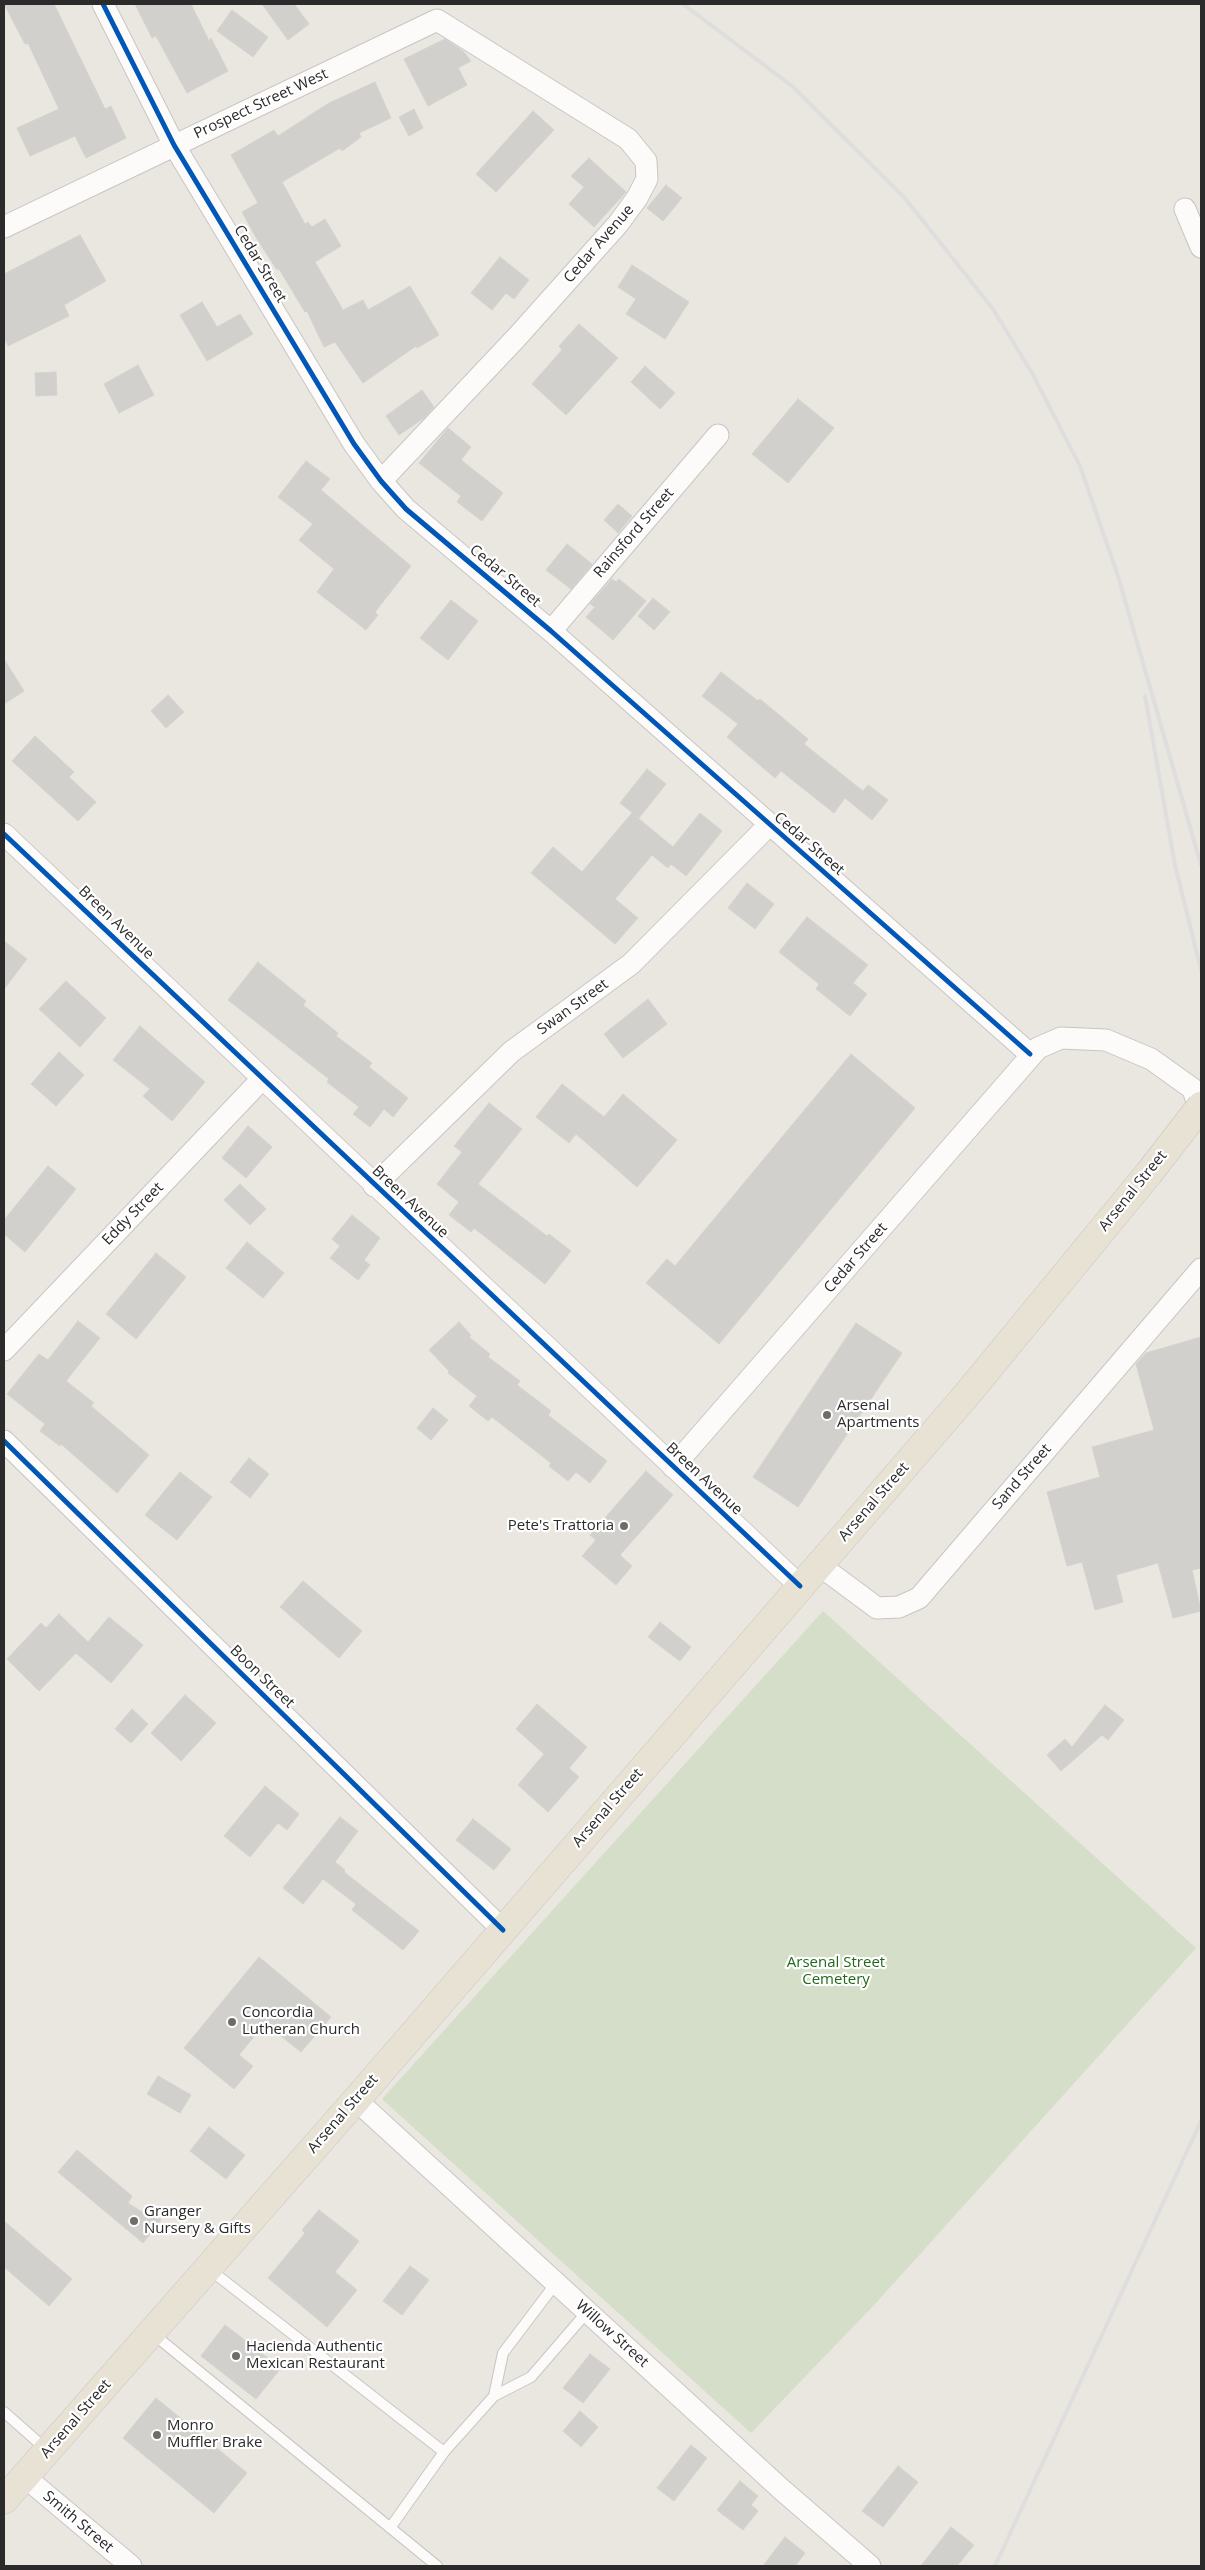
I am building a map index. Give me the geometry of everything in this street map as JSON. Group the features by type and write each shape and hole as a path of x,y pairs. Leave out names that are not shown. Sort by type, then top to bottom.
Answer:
{"highway":[{"name":"Arsenal Street","path":"4,2500 356,2100 964,1398 1201,1106"}],"street":[{"name":"Cedar Street","path":"103,4 174,144 349,435 380,481 406,509 550,631 1030,1054 930,1173 673,1467"},
{"name":"Prospect Street West","path":"4,227 174,144 437,20"},
{"name":"Cedar Avenue","path":"380,481 516,337 618,224 638,198 647,179 646,161 628,139 437,20"},
{"path":"1185,209 1201,247"},
{"name":"Rainsford Street","path":"550,631 718,435"},
{"name":"Swan Street","path":"374,1186 511,1052 631,964 769,825"},
{"name":"Breen Avenue","path":"4,834 374,1186 800,1586"},
{"path":"1030,1054 1038,1048 1061,1038 1106,1040 1152,1059 1193,1089 1201,1116"},
{"name":"Eddy Street","path":"4,1350 262,1078"},
{"name":"Sand Street","path":"819,1564 877,1608 899,1608 918,1598 1201,1269"},
{"name":"Boon Street","path":"4,1441 503,1930"},
{"name":"Willow Street","path":"356,2100 781,2490 870,2566"},
{"name":"Smith Street","path":"24,2477 131,2566"}],"lane":[{"path":"208,2268 444,2452"},
{"path":"494,2396 503,2353 556,2284"},
{"path":"390,2528 444,2452 494,2396 531,2377 587,2312"},
{"path":"151,2333 437,2566"},
{"path":"4,2412 48,2450"}],"green space":[{"name":"Arsenal Street Cemetery","path":"823,1611 1196,1948 875,2304 751,2433 382,2099"}],"building":[{"path":"4,4 54,4 105,109 111,106 126,138 86,158 75,136 30,156 17,128 59,109 28,43 25,44"},
{"path":"135,4 191,4 209,41 211,38 228,71 187,93 156,36 152,38"},
{"path":"262,4 294,4 309,24 288,40"},
{"path":"232,10 268,37 253,57 217,31"},
{"path":"445,39 464,52 471,61 458,68 467,85 428,106 404,59"},
{"path":"375,82 391,118 359,133 361,137 342,151 340,148 282,182 305,224 308,222 312,227 325,219 341,246 315,262 343,310 363,300 368,310 410,286 439,335 417,348 416,346 363,383 335,342 324,347 307,311 305,312 279,269 277,270 257,239 242,212 258,203 231,155 274,130 278,136 329,103"},
{"path":"414,109 423,128 409,136 399,117"},
{"path":"533,111 554,130 496,192 476,174"},
{"path":"589,158 626,192 594,227 569,204 584,187 571,176"},
{"path":"666,185 682,198 663,221 647,208"},
{"path":"80,235 106,281 64,305 69,316 8,346 4,337 4,274"},
{"path":"500,257 529,280 514,299 506,293 492,310 471,293"},
{"path":"632,265 689,302 665,339 626,314 636,299 618,287"},
{"path":"202,302 217,327 240,314 253,334 207,361 180,315"},
{"path":"579,324 618,358 566,415 532,384 562,350 559,346"},
{"path":"138,365 154,395 119,413 104,384"},
{"path":"645,366 675,393 660,409 631,382"},
{"path":"56,372 57,395 36,396 35,373"},
{"path":"422,390 434,407 424,418 399,435 386,416"},
{"path":"798,399 834,428 788,483 752,454"},
{"path":"448,428 471,447 461,460 503,493 482,521 457,502 461,496 419,463"},
{"path":"306,461 330,479 321,490 411,566 375,612 378,615 366,630 317,592 334,569 299,540 313,524 278,497"},
{"path":"618,504 632,516 618,533 604,520"},
{"path":"567,544 592,564 571,589 546,570"},
{"path":"612,579 616,582 619,579 646,601 613,640 586,617 595,607 590,604"},
{"path":"653,598 670,612 654,630 638,616"},
{"path":"451,600 478,621 448,660 420,638"},
{"path":"4,659 24,691 4,704"},
{"path":"721,672 758,701 760,699 808,739 804,744 863,791 868,785 888,800 872,820 845,798 834,813 781,771 775,778 727,737 738,724 702,696"},
{"path":"168,695 184,712 166,728 151,711"},
{"path":"35,736 74,772 69,777 96,802 78,821 12,761"},
{"path":"647,769 666,784 639,818 620,803"},
{"path":"632,813 673,847 700,813 722,831 686,876 671,864 668,868 652,855 615,899 638,918 615,944 531,873 553,847 582,872"},
{"path":"747,883 774,904 755,929 728,908"},
{"path":"807,917 868,965 853,983 867,994 850,1016 816,989 819,984 779,952"},
{"path":"4,941 27,959 4,989"},
{"path":"258,962 306,1001 303,1005 338,1033 336,1036 372,1063 369,1067 408,1098 393,1117 384,1109 370,1127 353,1114 359,1107 327,1082 329,1079 228,1000"},
{"path":"66,981 106,1018 80,1047 39,1009"},
{"path":"648,999 667,1024 623,1058 604,1034"},
{"path":"140,1026 205,1082 172,1121 143,1096 150,1089 113,1060"},
{"path":"59,1052 84,1075 56,1106 31,1084"},
{"path":"851,1054 915,1108 719,1344 646,1283 667,1259 675,1266"},
{"path":"562,1084 604,1117 623,1094 677,1140 637,1187 576,1134 569,1143 536,1117"},
{"path":"489,1103 522,1129 478,1184 547,1236 549,1234 571,1251 545,1284 474,1228 471,1232 449,1215 459,1202 437,1184 462,1152 454,1146"},
{"path":"248,1126 272,1147 246,1178 222,1158"},
{"path":"48,1166 76,1189 25,1252 4,1234 4,1220"},
{"path":"240,1184 266,1209 250,1225 224,1200"},
{"path":"352,1215 380,1238 364,1260 370,1265 358,1280 330,1258 340,1246 332,1239"},
{"path":"247,1242 284,1273 263,1298 226,1268"},
{"path":"156,1253 186,1277 136,1339 106,1314"},
{"path":"78,1321 100,1338 66,1381 94,1403 91,1406 149,1455 117,1493 61,1444 60,1446 40,1431 45,1424 7,1394 39,1354 48,1360"},
{"path":"459,1322 471,1335 469,1337 490,1354 488,1357 520,1381 517,1385 551,1411 548,1415 607,1461 590,1483 576,1472 568,1481 549,1466 551,1463 492,1417 488,1421 469,1406 477,1396 448,1373 449,1371 429,1350"},
{"name":"Arsenal Apartments","path":"856,1323 902,1353 798,1507 753,1477"},
{"path":"1201,1337 1201,1568 1192,1570 1201,1611 1173,1618 1158,1563 1116,1575 1123,1602 1095,1610 1082,1562 1067,1566 1047,1492 1100,1477 1092,1447 1154,1430 1136,1364 1146,1353"},
{"path":"433,1408 448,1420 431,1440 417,1428"},
{"path":"249,1458 269,1474 250,1498 230,1482"},
{"path":"646,1471 673,1495 620,1555 632,1566 616,1585 582,1556 596,1540 590,1535"},
{"path":"180,1472 212,1497 177,1540 145,1515"},
{"path":"303,1581 362,1631 339,1658 280,1607"},
{"path":"59,1614 88,1642 109,1617 143,1645 111,1683 76,1653 39,1691 7,1659 41,1623 46,1628"},
{"path":"660,1622 691,1647 680,1661 648,1637"},
{"path":"185,1695 216,1723 181,1761 151,1733"},
{"path":"537,1704 587,1747 569,1768 579,1777 548,1812 518,1785 544,1754 516,1729"},
{"path":"1105,1705 1124,1720 1108,1740 1102,1735 1061,1771 1047,1755 1065,1739 1072,1747"},
{"path":"132,1709 148,1724 131,1743 115,1729"},
{"path":"265,1786 299,1814 287,1830 278,1823 250,1857 224,1836"},
{"path":"340,1817 358,1831 335,1862 345,1870 344,1872 419,1931 403,1950 352,1910 356,1904 323,1879 303,1904 283,1888"},
{"path":"473,1819 511,1849 494,1870 456,1840"},
{"path":"259,1957 331,2017 301,2052 265,2023 239,2055 253,2066 234,2089 184,2048"},
{"path":"158,2076 191,2095 180,2113 147,2094"},
{"path":"209,2127 245,2155 226,2179 190,2151"},
{"path":"77,2150 132,2196 128,2203 142,2212 146,2208 161,2220 143,2243 58,2172"},
{"path":"319,2210 359,2241 335,2272 357,2290 327,2327 268,2278 305,2233 302,2230"},
{"path":"4,2221 72,2279 49,2306 4,2267"},
{"path":"410,2266 429,2280 402,2315 383,2301"},
{"path":"225,2325 281,2368 256,2399 201,2356"},
{"path":"590,2354 610,2369 583,2403 563,2388"},
{"path":"156,2398 247,2473 214,2513 123,2438"},
{"path":"580,2411 598,2427 581,2447 563,2431"},
{"path":"691,2445 707,2458 674,2501 657,2488"},
{"path":"898,2466 918,2482 883,2527 862,2511"},
{"path":"740,2481 758,2496 751,2505 758,2511 743,2530 717,2510"},
{"path":"951,2527 974,2545 957,2566 921,2566"},
{"path":"785,2537 805,2553 795,2566 763,2566"}],"railway":[{"path":"683,4 792,86 904,197 993,309 1032,373 1080,466 1118,576 1201,865"},
{"path":"1145,696 1175,865 1201,970"},
{"path":"995,2566 1201,2121"}],"cycle path":[{"path":"103,4 174,145 354,444 381,481 406,509 551,631 1030,1054"},
{"path":"4,834 800,1586"},
{"path":"4,1441 503,1930"}],"place":[{"name":"Arsenal Apartments","path":"827,1415"},
{"name":"Pete's Trattoria","path":"624,1526"},
{"name":"Concordia Lutheran Church","path":"232,2022"},
{"name":"Granger Nursery & Gifts","path":"134,2221"},
{"name":"Hacienda Authentic Mexican Restaurant","path":"236,2356"},
{"name":"Monro Muffler Brake","path":"157,2435"}]}
